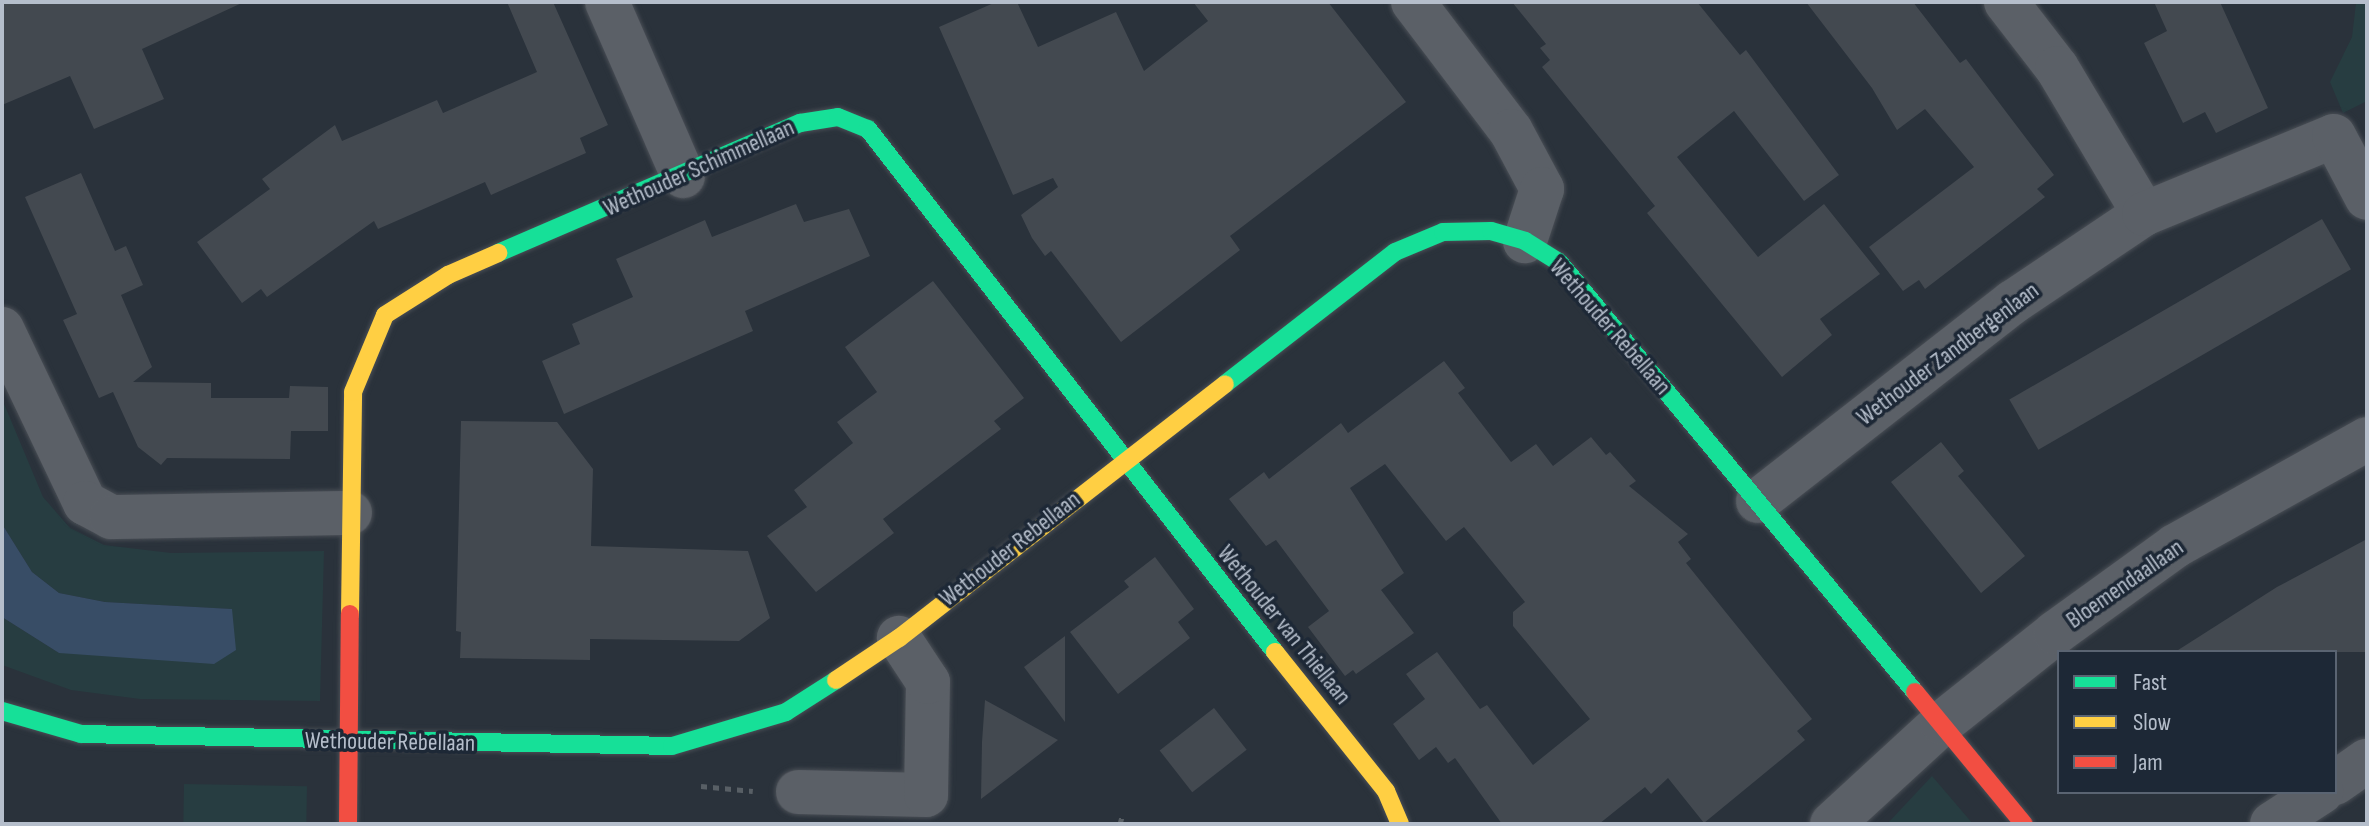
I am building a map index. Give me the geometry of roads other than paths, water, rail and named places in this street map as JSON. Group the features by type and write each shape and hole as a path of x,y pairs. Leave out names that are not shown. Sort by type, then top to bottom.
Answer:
{"street":[{"path":"607,2 683,176"},
{"path":"1413,2 1511,131 1542,189 1525,241"},
{"path":"2006,2 2057,68 2144,214"},
{"name":"Wethouder Schimmellaan","path":"348,824 353,392 385,315 448,275 800,123 838,117 868,129 1122,461"},
{"name":"Wethouder Zandbergenlaan","path":"1758,501 2013,302 2144,214 2334,136 2367,198"},
{"name":"Wethouder Rebellaan","path":"2,711 81,734 349,742 672,746 786,712 899,638 1122,461 1395,252 1443,232 1491,231 1525,241 1559,262 2024,824"},
{"path":"2,329 70,481 85,503 111,517 350,513"},
{"name":"Bloemendaallaan","path":"1832,824 1942,723 2175,546 2367,439"},
{"name":"Wethouder van Thiellaan","path":"1122,461 1386,791 1400,824"},
{"path":"798,792 926,810 928,682 899,638"},
{"path":"2337,782 2367,761"},
{"path":"2272,824 2318,794"}],"water":[{"path":"2,524 32,572 59,593 105,602 232,609 236,650 214,664 59,653 2,617"}]}
